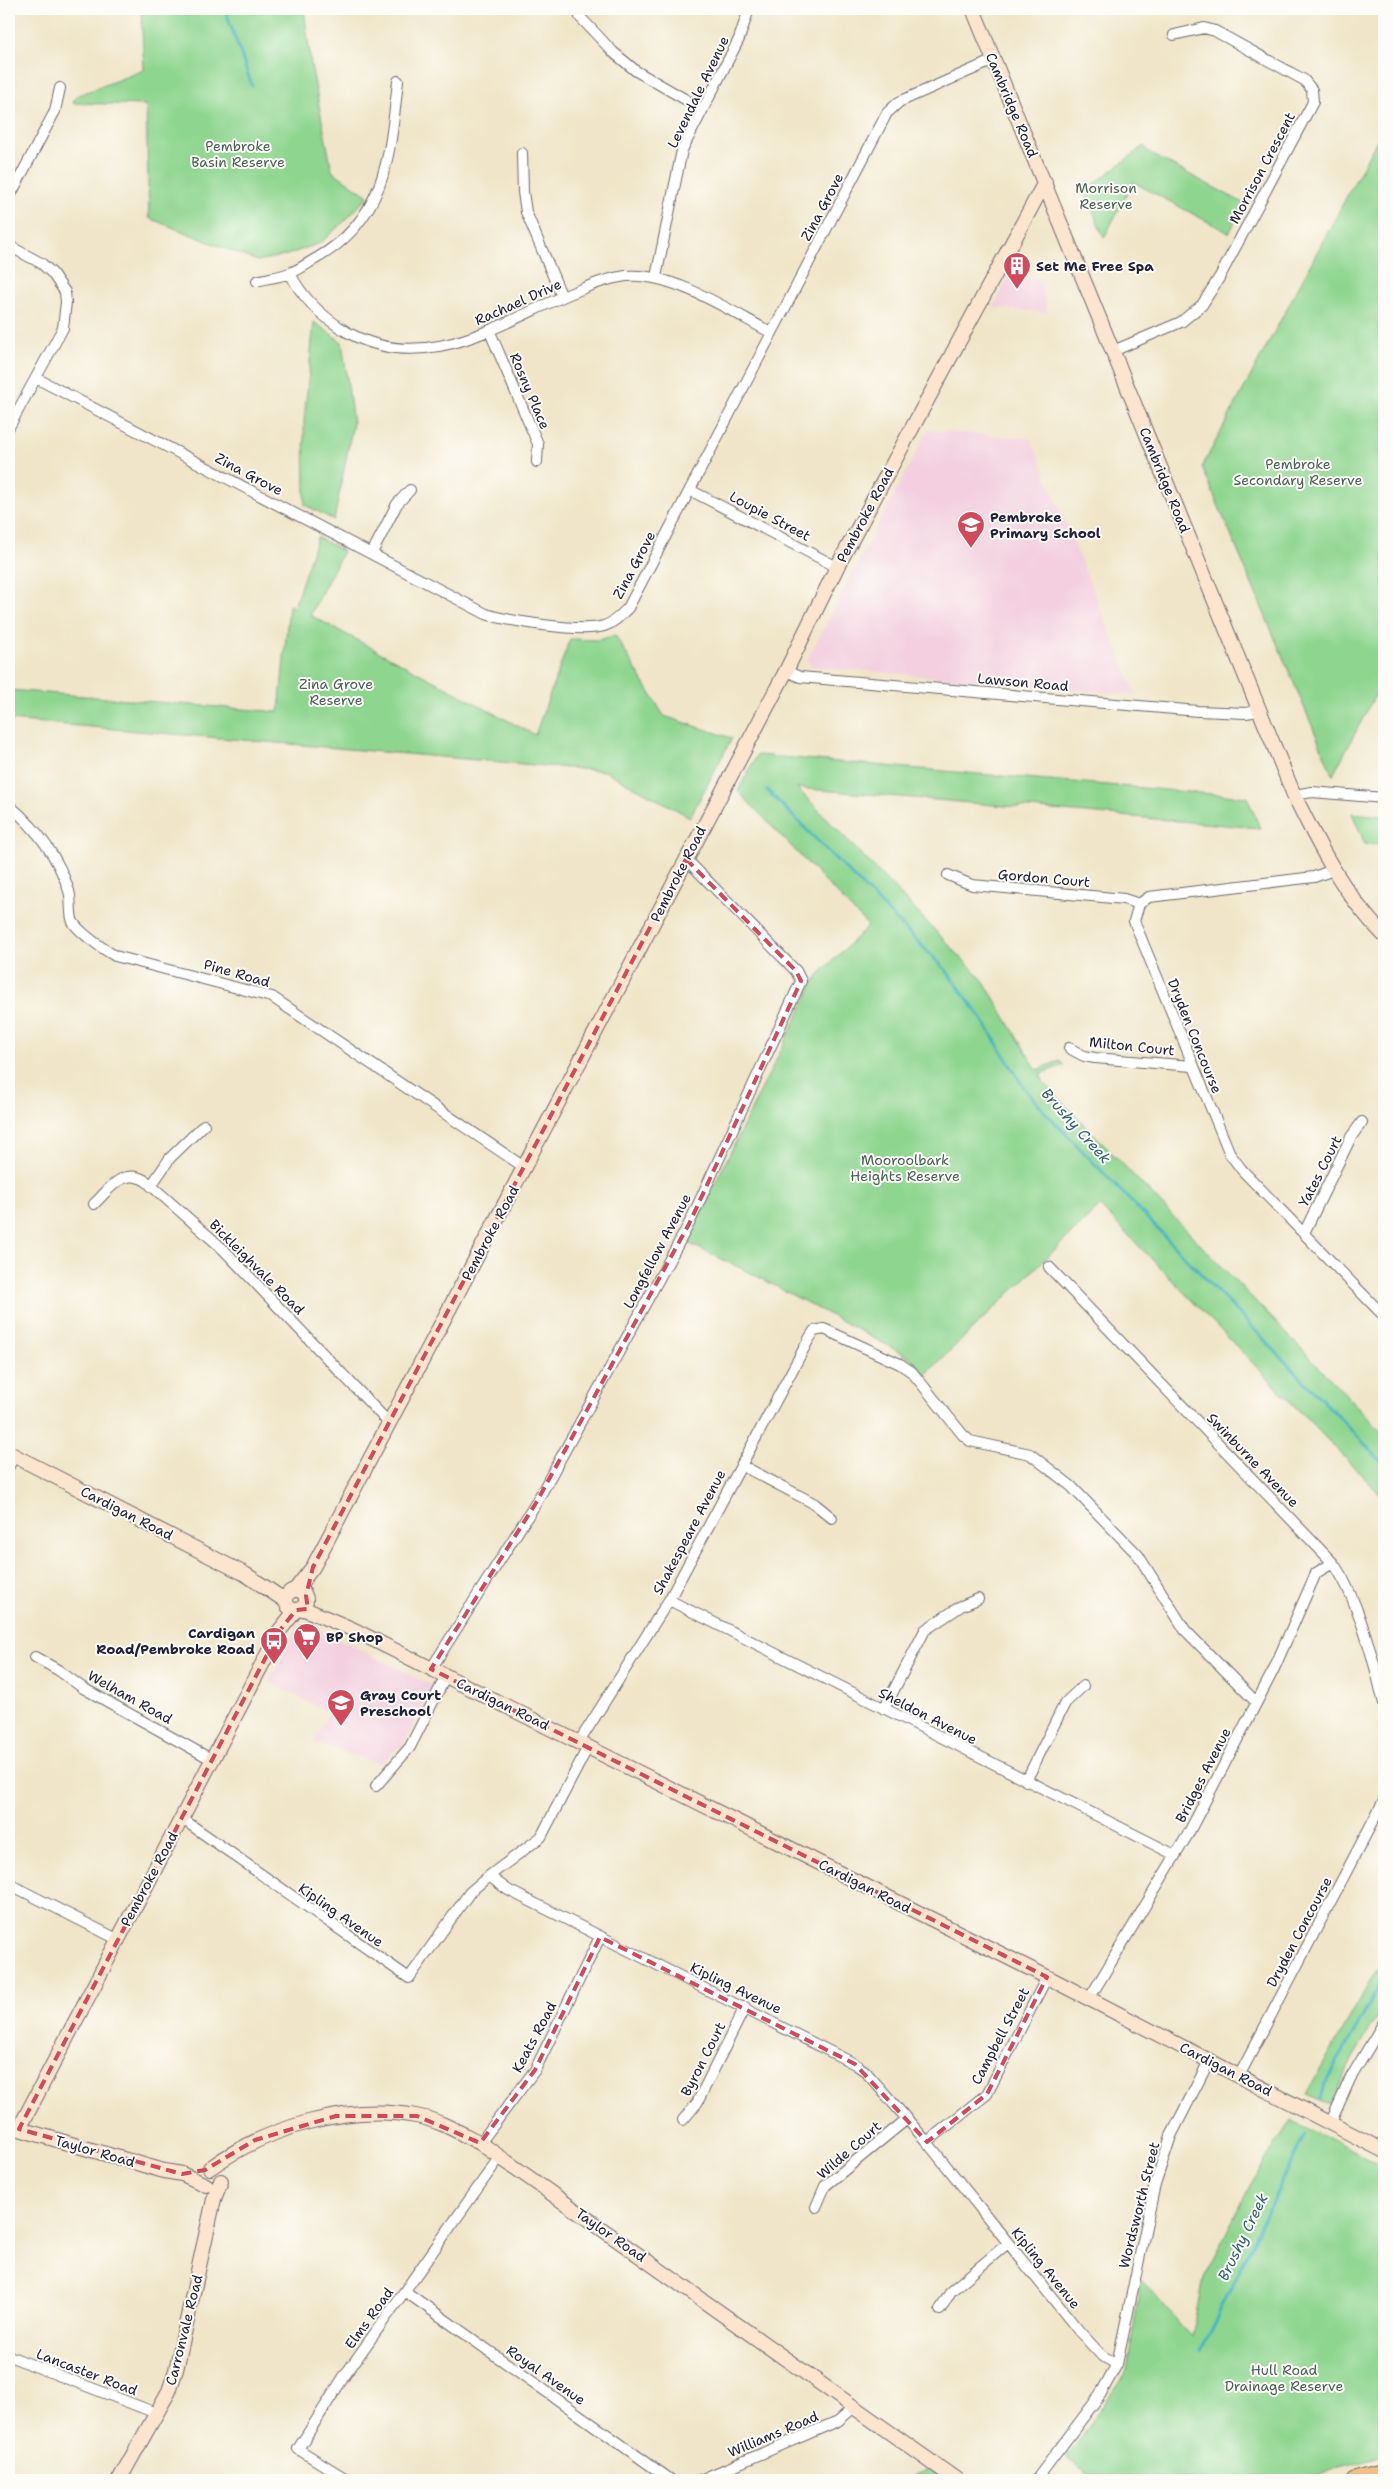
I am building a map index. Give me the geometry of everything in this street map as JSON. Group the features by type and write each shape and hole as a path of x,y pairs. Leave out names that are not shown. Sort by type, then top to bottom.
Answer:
{"main road":[{"path":"1357,2480 1384,2472"}],"street":[{"name":"Levendale Avenue","path":"656,277 682,150 739,39 749,9"},
{"name":"Cambridge Road","path":"973,9 1294,795 1333,870 1358,906 1384,935"},
{"path":"580,17 613,52 636,71 702,110"},
{"name":"Morrison Crescent","path":"1113,351 1181,322 1202,305 1219,278 1313,102 1312,90 1304,80 1215,32 1204,28 1174,35"},
{"name":"Zina Grove","path":"36,378 494,616 568,626 604,626 618,618 628,608 887,113 899,102 994,60"},
{"path":"257,281 290,273 327,252 347,236 364,217 374,201 384,177 398,80"},
{"path":"9,198 54,111 60,88"},
{"path":"522,153 523,192 526,212 562,297"},
{"name":"Pembroke Road","path":"14,2127 118,1939 211,1759 786,671 837,567 1045,182"},
{"path":"9,246 42,264 59,281 65,292 66,302 63,328 9,427"},
{"name":"Rachael Drive","path":"290,273 302,295 334,324 356,337 390,347 428,348 490,332 562,297 608,279 625,276 656,277 675,283 772,333"},
{"name":"Rosny Place","path":"490,332 538,444 538,462"},
{"path":"372,553 397,504 410,490"},
{"name":"Loupie Street","path":"690,490 837,567"},
{"name":"Lawson Road","path":"786,671 800,677 1198,711 1246,713 1259,711"},
{"path":"1294,795 1312,792 1384,798"},
{"name":"Pine Road","path":"9,804 30,823 50,848 69,892 73,922 100,947 115,956 272,997 524,1167"},
{"name":"Longfellow Avenue","path":"432,1669 536,1503 688,1224 801,982 796,971 686,859"},
{"path":"1139,904 1155,895 1314,878 1333,870"},
{"name":"Gordon Court","path":"948,875 972,885 1124,899 1139,904"},
{"name":"Dryden Concourse","path":"1139,904 1134,915 1136,928 1230,1154 1384,1316"},
{"name":"Milton Court","path":"1070,1048 1095,1058 1192,1066"},
{"name":"Yates Court","path":"1304,1233 1352,1137 1362,1122"},
{"path":"151,1186 170,1158 204,1125"},
{"name":"Bickleighvale Road","path":"94,1204 124,1177 137,1176 151,1186 223,1249 389,1422"},
{"name":"Swinburne Avenue","path":"1049,1267 1333,1563 1344,1578 1376,1672 1384,1704"},
{"name":"Shakespeare Avenue","path":"489,1876 541,1837 583,1745 668,1600 814,1330 824,1330 838,1334 900,1364 912,1372 963,1436 970,1441 1030,1454 1071,1486 1138,1554 1185,1630 1256,1702"},
{"name":"Cardigan Road","path":"11,1458 1047,1977 1384,2151"},
{"path":"741,1465 815,1504 832,1518"},
{"name":"Bridges Avenue","path":"1089,1999 1187,1836 1273,1671 1316,1573 1333,1563"},
{"path":"884,1709 925,1630 961,1606 978,1599"},
{"name":"Sheldon Avenue","path":"668,1600 1175,1855"},
{"name":"Welham Road","path":"35,1657 84,1688 211,1759"},
{"path":"376,1786 410,1748 446,1676"},
{"path":"1026,1780 1065,1703 1083,1686"},
{"name":"Dryden Concourse","path":"1239,2076 1384,1800"},
{"name":"Kipling Avenue","path":"181,1818 409,1978 470,1892 489,1876 508,1890 745,2007 855,2064 865,2071 927,2142 1008,2244 1102,2356 1116,2364"},
{"path":"9,1884 118,1939"},
{"name":"Keats Road","path":"480,2143 535,2070 600,1937"},
{"name":"Campbell Street","path":"927,2142 986,2094 1047,1977"},
{"name":"Byron Court","path":"683,2120 697,2103 745,2007"},
{"path":"1330,2124 1350,2079 1384,2022"},
{"name":"Wordsworth Street","path":"1116,2364 1156,2184 1171,2136 1209,2061"},
{"name":"Taylor Road","path":"14,2127 164,2171 212,2181 228,2155 255,2140 336,2116 378,2113 417,2116 449,2127 480,2143 957,2480"},
{"name":"Wilde Court","path":"816,2207 825,2186 907,2120"},
{"name":"Elms Road","path":"348,2480 298,2449 343,2378 406,2292 499,2158"},
{"name":"Carronvale Road","path":"119,2480 169,2391 176,2370 212,2181"},
{"path":"940,2310 951,2291 1008,2244"},
{"name":"Royal Avenue","path":"406,2292 671,2480"},
{"name":"Lancaster Road","path":"9,2356 156,2413"},
{"path":"1036,2480 1100,2395 1116,2364"},
{"name":"Williams Road","path":"700,2480 838,2421 853,2408"}],"highlighted area":[{"path":"686,859 796,971 801,981 689,1224 536,1503 431,1669 1047,1977 987,2094 927,2142 855,2064 600,1937 535,2070 480,2143 417,2116 336,2116 255,2140 205,2170 182,2174 19,2129 280,1630 296,1610 308,1609 306,1596 313,1567"}],"shaded area":[{"path":"1009,276 1039,279 1048,313 993,308"},
{"name":"Pembroke Primary School","path":"928,430 1031,439 1136,695 811,666 807,660"},
{"path":"308,1623 433,1686 402,1748 398,1747 380,1764 315,1743 328,1712 269,1682 298,1626"}],"green space":[{"name":"Pembroke Basin Reserve","path":"141,9 304,9 311,65 332,171 368,196 347,219 320,243 287,255 257,261 149,218 146,105 73,103 76,96 144,70"},
{"name":"Pembroke Secondary Reserve","path":"1384,127 1384,678 1333,775 1202,467"},
{"name":"Morrison Reserve","path":"1144,146 1149,153 1245,204 1229,233 1133,182 1104,238 1085,191"},
{"path":"314,322 342,342 353,423 334,520 305,505 304,421"},
{"name":"Zina Grove Reserve","path":"317,537 343,551 310,615 535,735 570,639 599,640 615,635 664,716 732,738 690,817 605,771 9,720 9,690 279,712 289,605 294,607"},
{"name":"Mooroolbark Heights Reserve","path":"757,755 1247,797 1260,828 797,788 983,980 1037,1070 1059,1061 1064,1065 1040,1074 1044,1083 1384,1434 1384,1498 1100,1206 925,1375 911,1358 749,1272 686,1242 818,975 868,926 738,791"},
{"path":"1352,813 1384,816 1384,845 1365,844"},
{"path":"1384,1957 1384,2007 1353,2058 1330,2105 1306,2095"},
{"name":"Hull Road Drainage Reserve","path":"1291,2120 1384,2167 1384,2455 1333,2469 1310,2480 1097,2480 1066,2459 1127,2371 1141,2278 1191,2337 1203,2279 1253,2180"},
{"path":"929,2469 945,2480 903,2480"}],"waterway":[{"name":"Brushy Creek","path":"225,9 252,86"},
{"name":"Brushy Creek","path":"767,790 945,969 980,1016 1023,1086 1042,1109 1384,1464"},
{"name":"Brushy Creek","path":"1321,2099 1325,2084 1384,1977"},
{"name":"Brushy Creek","path":"1201,2350 1305,2134"}],"place":[{"name":"Set Me Free Spa","path":"1017,290"},
{"name":"Pembroke Primary School","path":"971,549"},
{"name":"BP Shop","path":"307,1661"},
{"name":"Cardigan Road/Pembroke Road","path":"274,1665"},
{"name":"Gray Court Preschool","path":"341,1727"}]}
